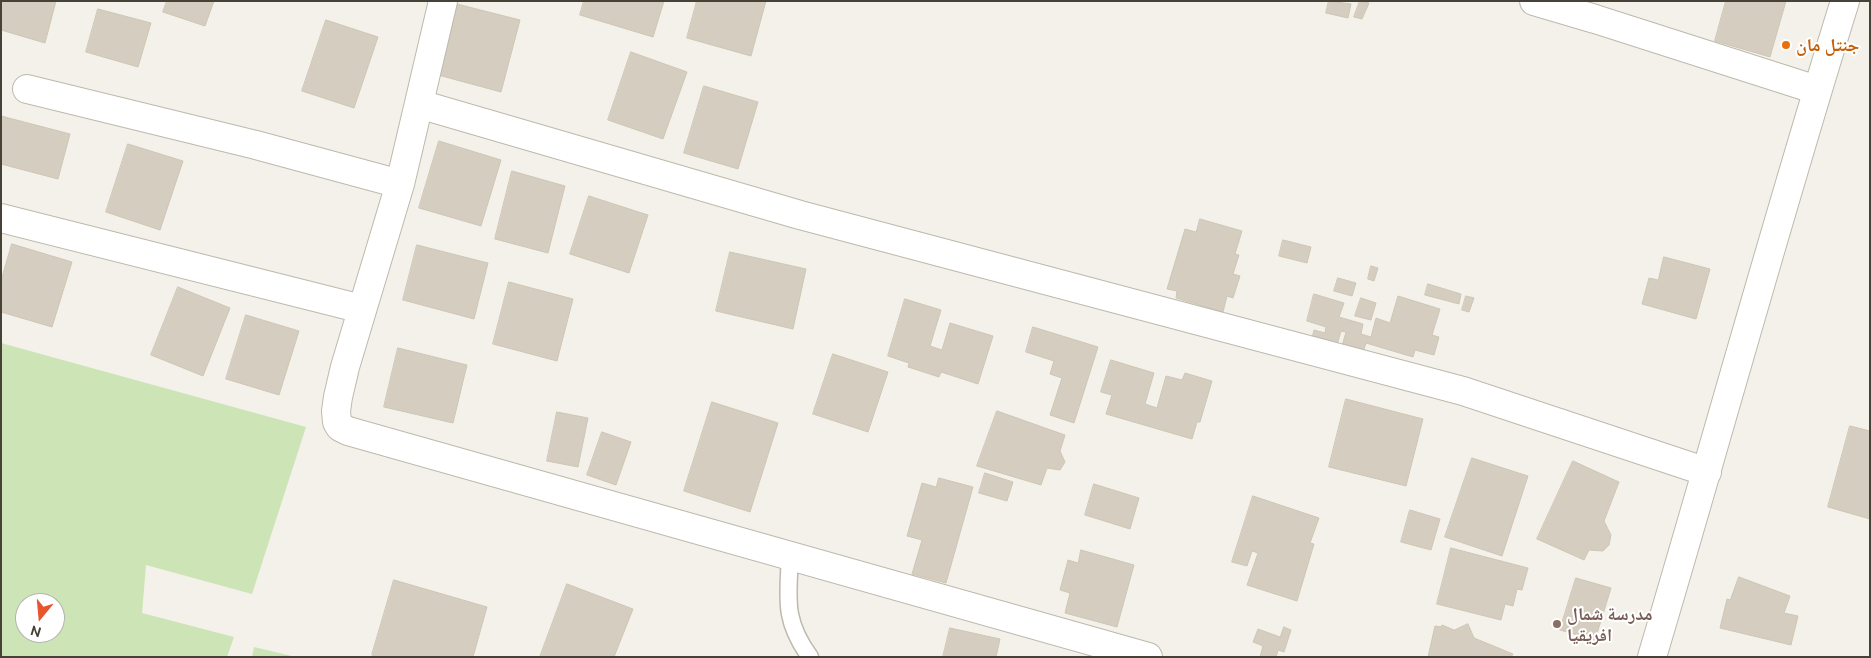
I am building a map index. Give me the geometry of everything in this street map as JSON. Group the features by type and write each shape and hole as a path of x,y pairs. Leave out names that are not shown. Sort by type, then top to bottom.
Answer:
{"street":[{"path":"444,1 400,184 345,367 337,404 337,422 340,427 348,431 1148,657"},
{"path":"1534,1 1817,90"},
{"path":"1652,657 1817,90 1845,1"},
{"path":"27,89 256,145 400,184"},
{"path":"419,104 800,215 1463,391 1707,472"},
{"path":"1,218 362,309"}],"lane":[{"path":"790,556 788,601 791,622 798,640 810,657"}],"green space":[{"path":"1,343 306,427 252,594 146,565 142,613 234,637 227,657 1,657"},
{"path":"254,647 296,657 252,657"}],"building":[{"path":"1,1 56,1 45,43 1,30"},
{"path":"167,1 214,1 205,26 163,12"},
{"path":"584,1 664,1 653,37 580,15"},
{"path":"697,1 766,1 751,56 687,38"},
{"path":"1329,1 1351,4 1348,18 1326,13"},
{"path":"1360,1 1369,3 1362,19 1354,17"},
{"path":"1726,1 1786,1 1770,57 1715,41"},
{"path":"457,4 520,20 501,92 438,75"},
{"path":"98,9 151,23 138,67 86,52"},
{"path":"326,20 378,37 354,108 302,91"},
{"path":"631,52 687,72 663,139 608,120"},
{"path":"704,86 758,102 738,169 684,153"},
{"path":"1,116 70,134 58,179 1,164"},
{"path":"439,141 501,160 481,226 419,208"},
{"path":"128,144 183,161 160,230 106,212"},
{"path":"512,171 565,186 548,253 495,239"},
{"path":"589,196 648,215 629,273 570,254"},
{"path":"1200,219 1242,231 1235,254 1239,255 1233,274 1240,276 1233,298 1227,296 1223,312 1176,298 1177,291 1167,289 1185,229 1196,232"},
{"path":"1283,240 1311,247 1307,263 1279,256"},
{"path":"12,244 72,262 52,327 1,312 1,281"},
{"path":"417,245 488,263 474,319 403,300"},
{"path":"730,252 806,269 793,329 716,311"},
{"path":"1664,257 1710,269 1696,319 1642,304 1649,278 1658,280"},
{"path":"1371,266 1378,268 1374,281 1368,279"},
{"path":"1338,278 1356,283 1352,296 1334,291"},
{"path":"509,282 573,299 557,361 493,344"},
{"path":"1428,284 1461,294 1459,304 1425,295"},
{"path":"178,287 230,308 203,376 151,355"},
{"path":"1314,294 1344,303 1339,317 1363,324 1361,334 1371,337 1376,318 1390,323 1398,296 1440,309 1432,335 1439,337 1434,355 1415,350 1413,357 1366,343 1363,352 1342,346 1346,332 1341,331 1337,345 1312,338 1314,330 1325,333 1326,327 1307,321"},
{"path":"1466,296 1474,298 1469,312 1462,310"},
{"path":"1361,298 1376,303 1371,320 1355,316"},
{"path":"905,299 941,310 930,346 942,350 950,323 993,336 978,384 941,372 939,377 908,367 909,363 888,356"},
{"path":"246,315 299,331 279,395 226,379"},
{"path":"1033,327 1098,347 1074,423 1050,415 1062,378 1050,374 1054,361 1026,352"},
{"path":"398,348 467,365 453,423 384,407"},
{"path":"833,354 888,372 868,432 813,414"},
{"path":"1111,360 1154,373 1145,404 1157,408 1166,376 1182,380 1185,373 1212,381 1200,422 1197,422 1192,439 1106,414 1112,395 1101,392"},
{"path":"1346,399 1423,419 1406,486 1329,467"},
{"path":"712,402 778,423 750,512 684,491"},
{"path":"997,411 1065,435 1060,451 1065,462 1060,470 1047,468 1041,485 977,466"},
{"path":"557,412 588,418 578,467 547,461"},
{"path":"1850,426 1870,431 1870,519 1828,507"},
{"path":"602,432 631,442 616,485 587,475"},
{"path":"1472,458 1528,476 1502,556 1445,537"},
{"path":"1573,461 1619,482 1604,521 1611,535 1609,545 1603,551 1589,550 1584,560 1537,539"},
{"path":"985,473 1013,482 1007,501 979,493"},
{"path":"939,478 973,487 946,583 912,574 922,540 907,536 922,483 936,487"},
{"path":"1094,484 1139,498 1130,529 1085,515"},
{"path":"1253,496 1319,518 1310,543 1314,544 1297,601 1247,585 1258,553 1252,551 1247,566 1232,562"},
{"path":"1410,510 1440,519 1431,550 1401,542"},
{"path":"1451,548 1528,568 1522,590 1517,589 1513,606 1505,604 1501,620 1437,604"},
{"path":"1081,550 1134,565 1117,627 1065,613 1070,593 1060,590 1068,560 1078,563"},
{"path":"1739,577 1790,596 1784,613 1798,616 1791,645 1720,628 1727,599 1730,600"},
{"path":"1576,578 1611,588 1595,640 1560,630"},
{"path":"394,580 487,607 473,657 377,657 372,655"},
{"path":"567,584 633,609 614,657 540,657"},
{"path":"1468,624 1474,638 1513,654 1511,657 1428,657 1435,626 1441,627 1442,625 1454,630"},
{"path":"1284,627 1291,630 1284,652 1278,650 1276,657 1260,657 1263,646 1253,642 1258,629 1280,637"},
{"path":"950,628 1000,639 996,657 943,657"}],"place":[{"name":"جنتل مان","path":"1786,45"},
{"name":"مدرسة شمال افريقيا","path":"1557,624"}]}
